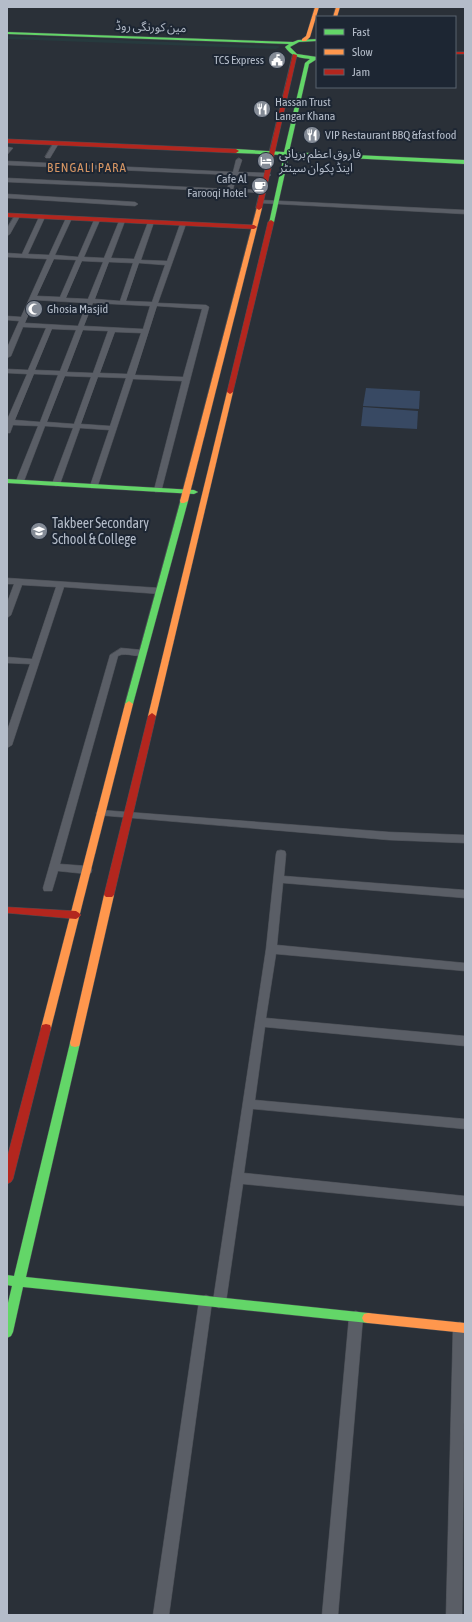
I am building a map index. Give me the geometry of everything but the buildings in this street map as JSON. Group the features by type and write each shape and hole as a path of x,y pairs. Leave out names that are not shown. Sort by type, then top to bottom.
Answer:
{"street":[{"path":"304,40 308,37 317,7"},
{"name":"مین کورنگی روڈ","path":"7,33 158,37 293,43 304,40 316,40"},
{"name":"مین کورنگی روڈ","path":"7,40 268,50 316,58"},
{"path":"7,1179 111,779 138,653 160,592 268,175 292,54 287,47 293,43"},
{"path":"7,1332 128,816 276,203 307,63 316,58"},
{"path":"48,157 56,143"},
{"path":"8,147 56,143 465,162"},
{"path":"230,190 239,160"},
{"path":"7,163 39,173 211,181 235,174 268,175"},
{"path":"7,180 39,173 211,181 230,190 276,203 465,212"},
{"path":"7,187 262,198"},
{"path":"7,196 110,199 135,204"},
{"path":"7,215 254,227"},
{"path":"7,234 17,216"},
{"path":"24,256 42,217"},
{"path":"7,356 69,218"},
{"path":"62,300 97,220"},
{"path":"20,481 122,221"},
{"path":"122,303 151,222"},
{"path":"94,486 145,331 183,224"},
{"path":"7,255 169,264"},
{"path":"33,298 206,307 158,490"},
{"path":"7,318 50,326 145,331"},
{"path":"7,431 9,422 50,326"},
{"path":"56,484 112,329"},
{"path":"7,371 186,379"},
{"path":"9,422 113,428"},
{"path":"7,481 207,493"},
{"path":"7,581 160,592"},
{"path":"7,615 19,582"},
{"path":"7,743 61,585"},
{"path":"48,888 64,868 114,655 121,651 138,653"},
{"path":"7,660 35,662"},
{"path":"101,814 390,836 465,839"},
{"path":"162,1615 212,1302 237,1178 271,949 281,854"},
{"path":"64,868 87,870"},
{"path":"278,878 465,894"},
{"path":"7,910 76,916"},
{"path":"271,949 465,967"},
{"path":"260,1022 465,1041"},
{"path":"248,1104 465,1124"},
{"path":"237,1178 465,1201"},
{"path":"7,1280 462,1328 454,1615"},
{"path":"330,1615 356,1317"}],"green space":[{"path":"7,36 280,47 276,49 7,39"}],"water":[{"path":"366,388 420,391 419,409 363,406"},
{"path":"363,407 418,411 417,429 361,426"}],"traffic: fast":[{"path":"7,33 293,43"},
{"path":"316,40 298,41 287,47 289,51 296,55 316,58"},
{"path":"271,222 307,63 315,58"},
{"path":"236,151 465,162"},
{"path":"7,481 194,492"},
{"path":"129,704 184,501"},
{"path":"7,1332 75,1043"},
{"path":"7,1280 368,1318"}],"traffic: slow":[{"path":"304,40 308,37 317,7"},
{"path":"335,16 338,7"},
{"path":"184,501 259,208"},
{"path":"152,716 230,392"},
{"path":"46,1028 129,704"},
{"path":"75,1043 109,895"},
{"path":"368,1318 465,1328"}],"traffic: jam":[{"path":"456,53 465,53"},
{"path":"259,208 295,55"},
{"path":"7,141 236,151"},
{"path":"7,215 254,227"},
{"path":"230,392 271,222"},
{"path":"109,895 152,716"},
{"path":"7,910 76,915"},
{"path":"7,1179 46,1028"}],"place":[{"name":"TCS Express","path":"277,60"},
{"name":"Hassan Trust Langar Khana","path":"262,109"},
{"name":"VIP Restaurant BBQ &fast food","path":"312,135"},
{"name":"فاروق اعظم بریانی اینڈ پکوان سینٹر","path":"266,161"},
{"name":"Cafe Al Farooqi Hotel","path":"260,186"},
{"name":"Ghosia Masjid","path":"34,309"},
{"name":"Takbeer Secondary School & College","path":"39,531"}],"district":[{"name":"BENGALI PARA","path":"87,167"}]}
